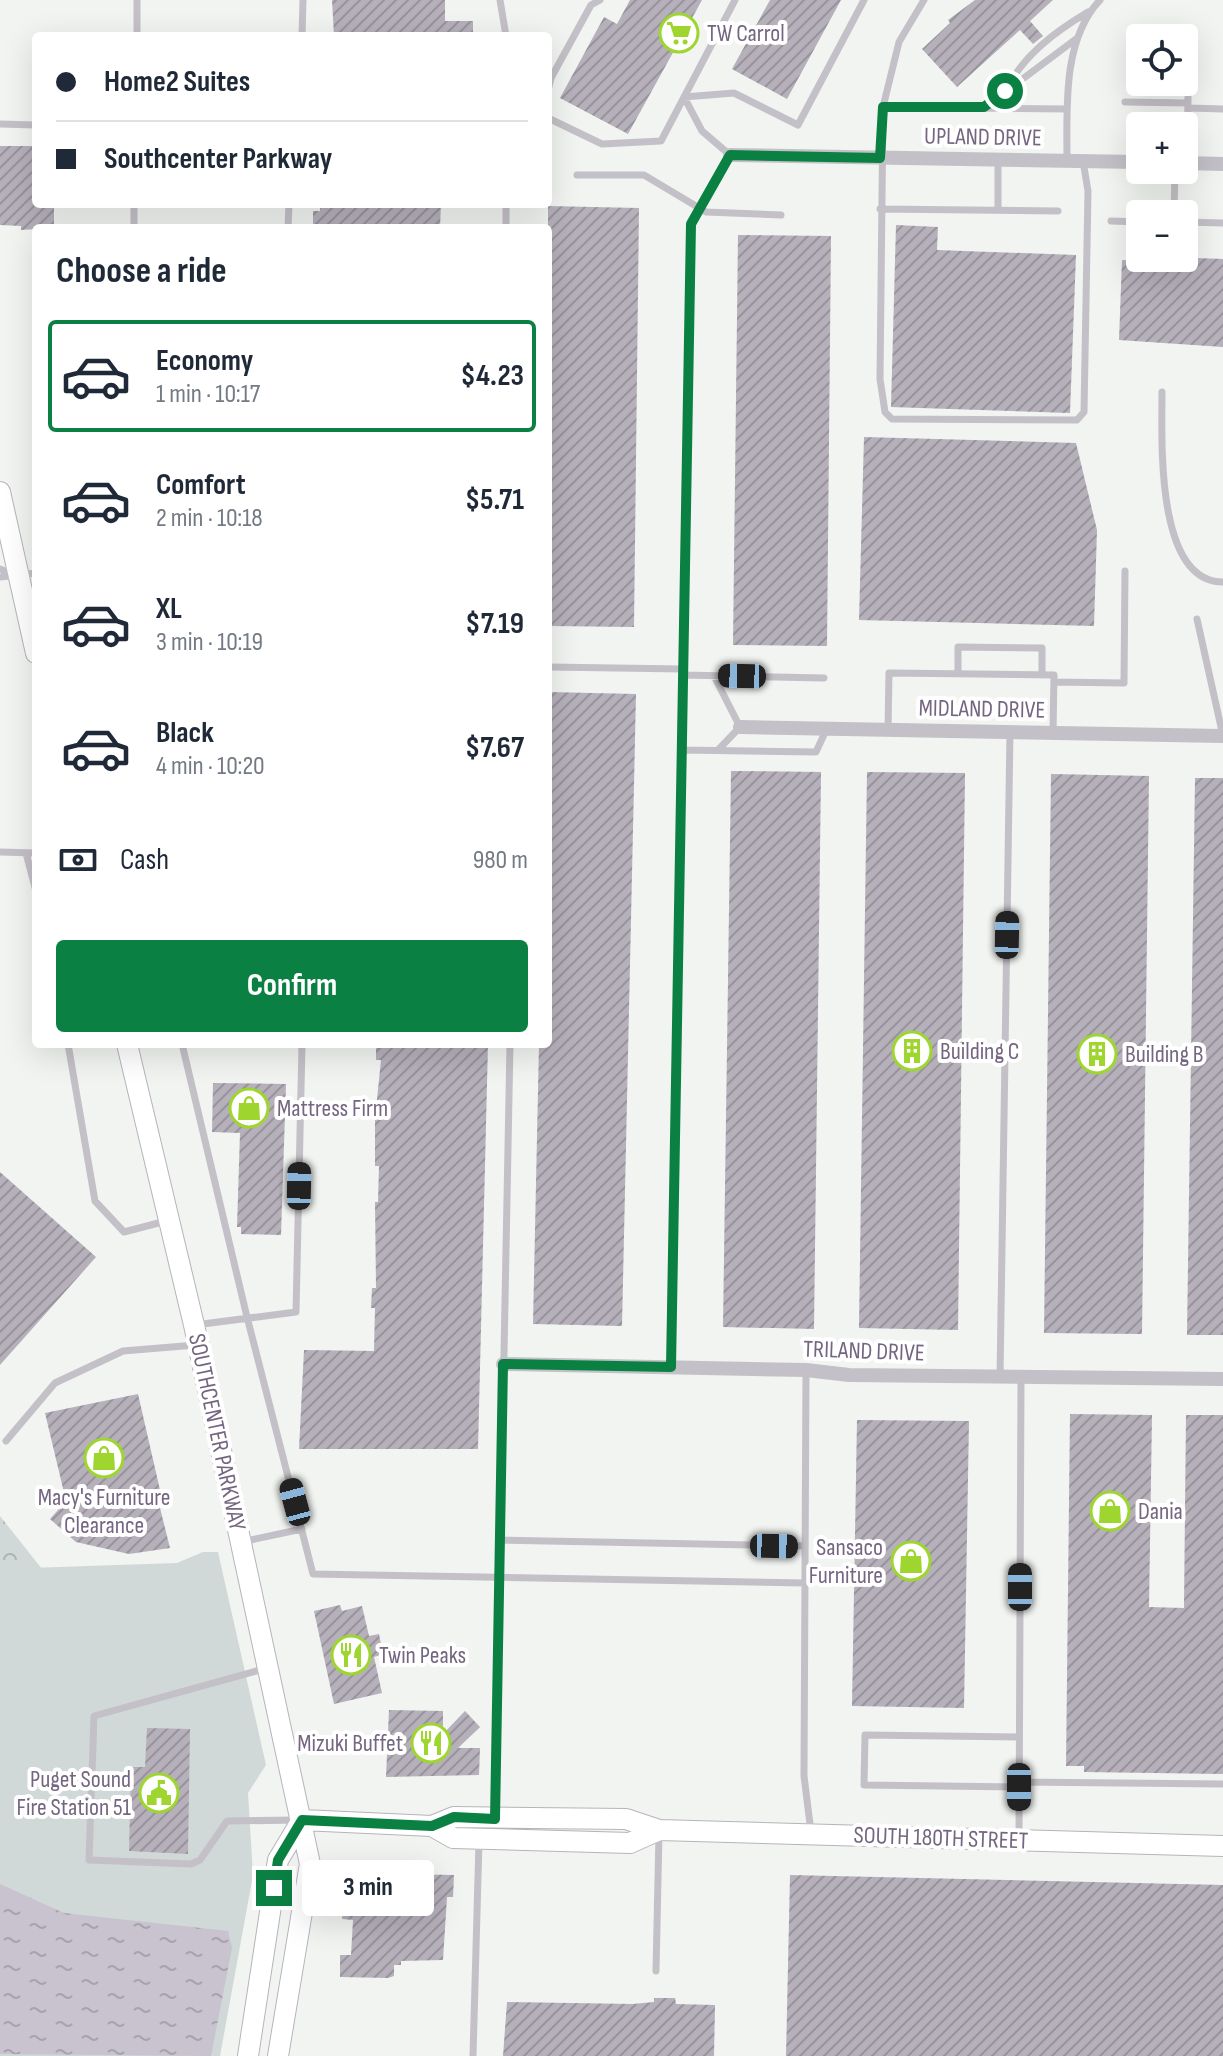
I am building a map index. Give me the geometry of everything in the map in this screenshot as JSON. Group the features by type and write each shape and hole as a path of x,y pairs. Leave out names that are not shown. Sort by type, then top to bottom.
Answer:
{"main road":[{"path":"1,503 13,574 32,639"},
{"name":"SOUTHCENTER PARKWAY","path":"128,1048 196,1335 310,1864 278,2056"},
{"name":"SOUTH 180TH STREET","path":"302,1820 432,1826 454,1817 626,1819 659,1830 1223,1846"},
{"path":"248,2056 278,1860 302,1820"},
{"name":"SOUTH 180TH STREET","path":"432,1826 453,1838 630,1843 659,1830"}],"street":[{"name":"UPLAND DRIVE","path":"730,155 1126,162"},
{"path":"1198,165 1223,164"},
{"name":"MIDLAND DRIVE","path":"740,727 1223,736"},
{"name":"TRILAND DRIVE","path":"503,1364 806,1370 849,1375 1223,1379"}],"lane":[{"path":"137,0 137,32"},
{"path":"302,32 303,0"},
{"path":"500,0 505,32"},
{"path":"552,76 591,5 600,0"},
{"path":"552,120 602,144 661,141 735,0"},
{"path":"684,97 734,93 798,125 864,0"},
{"path":"924,0 899,42 883,107 880,158 880,379 885,412 892,419 1077,420 1084,412 1088,191 1083,161"},
{"path":"1005,91 1017,68 1056,31 1089,11 1100,0"},
{"path":"1067,161 1067,109 1076,39 1089,11"},
{"path":"984,107 1076,39"},
{"path":"1187,112 1188,96"},
{"path":"671,1367 691,224 730,155 702,131 684,97"},
{"path":"1125,102 1223,109"},
{"path":"883,107 1067,109"},
{"path":"0,124 32,125"},
{"path":"998,160 998,210"},
{"path":"577,175 644,175 701,209 724,215 781,215"},
{"path":"880,209 1058,211"},
{"path":"1111,221 1126,222"},
{"path":"1198,222 1223,223"},
{"path":"1162,392 1162,486 1174,531 1195,576 1207,582 1223,582"},
{"path":"1054,682 1124,683 1125,571"},
{"path":"1197,619 1223,736"},
{"path":"958,674 958,647 1042,648 1042,675"},
{"path":"552,667 824,678"},
{"path":"888,730 889,673 1054,675 1053,733"},
{"path":"714,676 740,727 718,750"},
{"path":"1213,690 1223,690"},
{"path":"682,750 816,752 827,728"},
{"path":"1000,1377 1010,732"},
{"path":"0,852 32,853"},
{"path":"26,853 32,876"},
{"path":"69,1048 95,1201 124,1232 167,1221"},
{"path":"183,1048 313,1574 805,1583"},
{"path":"6,1441 55,1383 123,1351 160,1351 247,1317 296,1312 302,1048"},
{"path":"495,1819 510,1048"},
{"path":"806,1370 804,1776 811,1834"},
{"path":"1019,1840 1021,1377"},
{"path":"241,1542 302,1529"},
{"path":"499,1540 805,1546"},
{"path":"269,1667 94,1716 89,1860 191,1864 200,1860 227,1821 302,1820"},
{"path":"1019,1737 865,1735 864,1785 1223,1784"},
{"path":"656,1971 659,1830"},
{"path":"473,2056 479,1839"}],"green space":[{"path":"0,1516 42,1569 0,1569"},
{"path":"203,1552 218,1552 266,1765 248,1793 253,1875 220,2056 0,2056 0,1569 177,1563"}],"water":[{"path":"0,1884 64,1913 228,1931 232,1948 211,2056 0,2054"}],"building":[{"path":"332,0 445,0 445,21 473,21 473,32 334,32"},
{"path":"630,0 702,0 628,134 560,98 604,17 617,24"},
{"path":"770,0 841,0 787,99 732,69"},
{"path":"975,0 1053,0 1030,21 1043,36 1033,44 1020,30 957,87 922,49 950,23 948,20"},
{"path":"0,146 32,146 32,208 54,208 54,224 32,224 32,229 21,230 21,226 0,225"},
{"path":"552,206 639,208 634,627 552,626 552,224 548,224 548,208"},
{"path":"320,208 441,208 440,224 313,224 313,211 320,211"},
{"path":"896,225 938,227 937,250 1076,255 1070,413 891,407"},
{"path":"738,235 831,236 827,646 733,645"},
{"path":"1198,258 1223,259 1223,347 1119,340 1122,260 1126,260 1126,272 1198,272"},
{"path":"864,437 1076,443 1097,530 1094,626 859,620"},
{"path":"552,692 636,694 622,1326 533,1324 539,1048 552,1048"},
{"path":"731,771 821,772 814,1329 723,1327"},
{"name":"Building C","path":"867,772 965,773 958,1330 859,1328"},
{"name":"Building B","path":"1051,774 1149,776 1142,1334 1044,1333"},
{"path":"1195,778 1223,778 1223,1335 1187,1335"},
{"path":"376,1048 488,1048 478,1449 299,1449 304,1350 374,1351 375,1308 371,1308 372,1288 376,1288 375,1202 378,1202 379,1166 375,1166 375,1119 381,1060 376,1060"},
{"path":"213,1083 286,1084 281,1235 241,1234 241,1227 237,1227 240,1133 212,1132"},
{"path":"0,1172 96,1257 0,1365"},
{"name":"Macy's Furniture Clearance","path":"138,1394 170,1548 129,1554 76,1542 50,1519 66,1501 45,1413"},
{"name":"Dania","path":"1070,1414 1152,1415 1149,1607 1184,1608 1186,1415 1223,1415 1223,1774 1084,1772 1084,1766 1066,1766"},
{"name":"Sansaco Furniture","path":"857,1420 969,1421 964,1708 852,1706"},
{"name":"Twin Peaks","path":"340,1605 342,1611 362,1606 369,1636 379,1634 383,1654 374,1657 382,1693 334,1704 314,1611"},
{"name":"Mizuki Buffet","path":"389,1710 443,1711 443,1734 465,1711 480,1727 458,1748 480,1748 479,1775 386,1777"},
{"name":"Puget Sound Fire Station 51","path":"147,1728 190,1729 188,1854 129,1851 131,1767 145,1767"},
{"path":"346,1873 454,1875 453,1897 447,1897 443,1960 401,1961 401,1965 394,1965 394,1976 388,1978 340,1977 340,1955 351,1955 353,1920 342,1919"},
{"path":"790,1875 1223,1885 1223,2056 786,2056"},
{"path":"654,1998 675,1998 676,2004 715,2005 714,2056 503,2056 507,2002 633,2004 654,2002"}],"place":[{"name":"TW Carrol","path":"679,33"},
{"name":"Building C","path":"912,1051"},
{"name":"Building B","path":"1097,1054"},
{"name":"Mattress Firm","path":"249,1108"},
{"name":"Macy's Furniture Clearance","path":"104,1458"},
{"name":"Dania","path":"1110,1511"},
{"name":"Sansaco Furniture","path":"911,1561"},
{"name":"Twin Peaks","path":"351,1655"},
{"name":"Mizuki Buffet","path":"431,1743"},
{"name":"Puget Sound Fire Station 51","path":"159,1793"}],"route":[{"path":"274,1888 278,1860 302,1820 432,1826 454,1817 495,1819 503,1364 671,1367 691,224 730,155 880,158 883,107 984,107 1005,91"}]}
